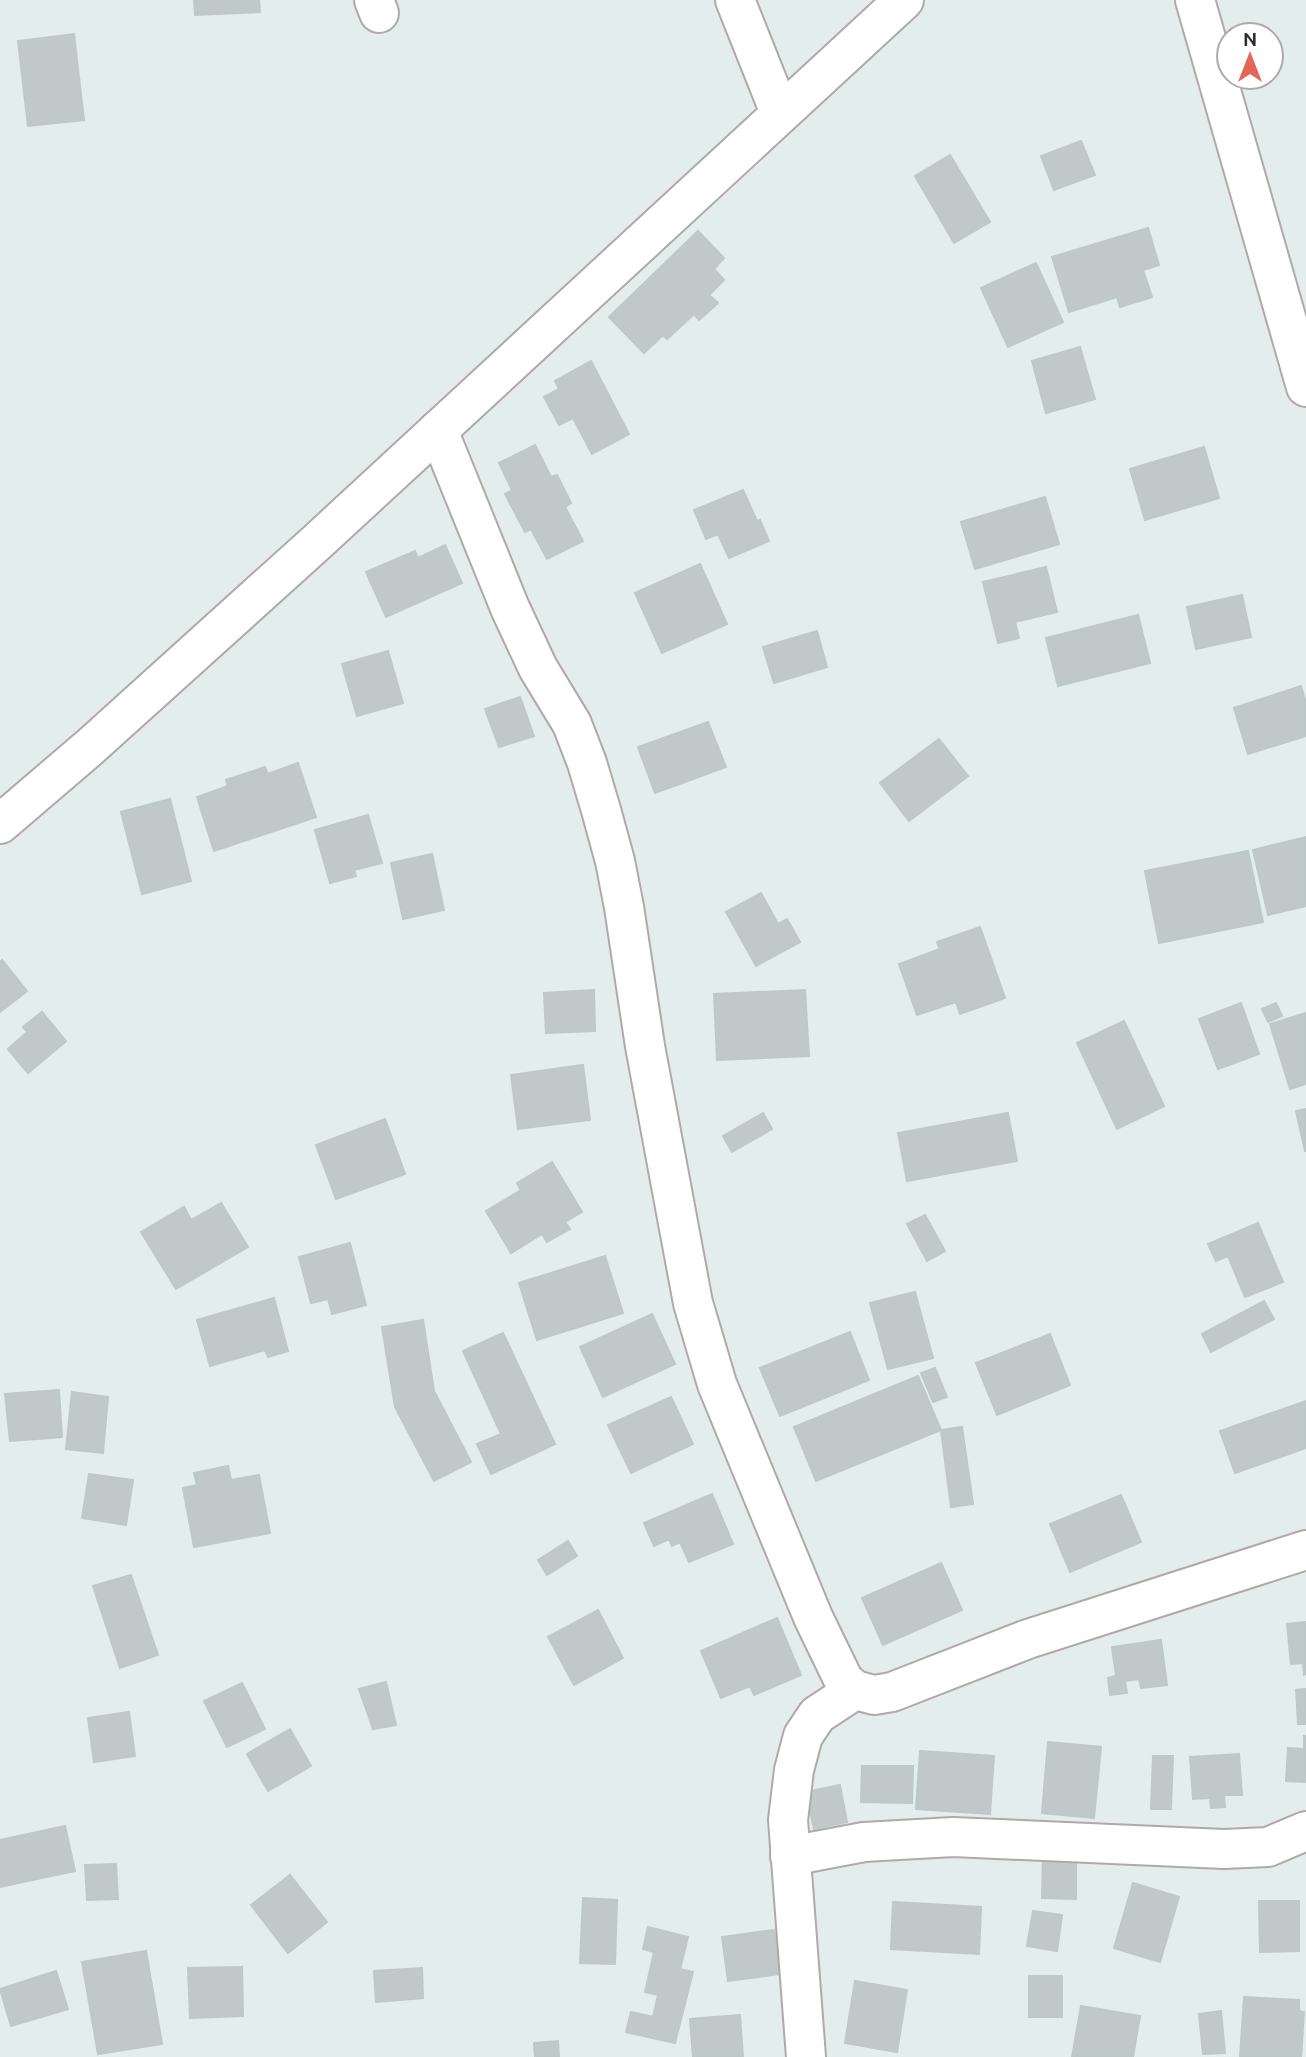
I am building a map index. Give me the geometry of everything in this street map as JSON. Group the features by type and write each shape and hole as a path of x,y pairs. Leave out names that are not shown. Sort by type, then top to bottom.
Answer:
{"street":[{"path":"735,0 780,113"},
{"path":"0,824 136,706 904,0"},
{"path":"1195,0 1306,387"},
{"path":"438,430 510,608 538,668 572,724 587,763 617,873 645,1046 697,1317 717,1384 813,1617 844,1681 855,1690 874,1695 892,1692 1028,1639 1306,1550"},
{"path":"806,2057 788,1820 794,1769 803,1736 817,1715 855,1690"},
{"path":"790,1856 864,1842 953,1837 1224,1849 1268,1847 1306,1831"}],"building":[{"path":"194,0 259,0 260,12 195,15"},
{"path":"74,34 84,120 28,126 18,41"},
{"path":"1081,141 1095,175 1054,190 1041,156"},
{"path":"950,155 990,222 954,243 915,176"},
{"path":"1148,228 1159,265 1143,270 1152,297 1120,307 1117,297 1069,312 1052,257"},
{"path":"698,231 724,258 714,269 724,280 709,295 718,303 699,320 694,314 667,339 663,335 644,353 609,317"},
{"path":"1036,263 1063,322 1008,347 981,288"},
{"path":"1080,347 1095,399 1046,413 1032,361"},
{"path":"591,361 629,434 592,454 573,418 559,425 544,397 559,389 555,381"},
{"path":"535,445 551,477 557,475 571,503 565,507 583,541 547,559 531,529 525,532 505,494 512,490 499,463"},
{"path":"1204,447 1219,498 1145,520 1130,469"},
{"path":"743,490 769,541 729,558 718,534 706,539 694,510"},
{"path":"1045,497 1059,544 975,569 961,522"},
{"path":"445,545 462,583 386,617 366,572 415,551 418,558"},
{"path":"700,564 727,624 662,653 635,593"},
{"path":"1046,567 1057,612 1015,622 1019,638 998,643 983,582"},
{"path":"1242,595 1251,637 1196,649 1187,607"},
{"path":"1138,615 1150,663 1058,686 1046,638"},
{"path":"817,631 827,667 774,683 763,647"},
{"path":"388,651 403,703 357,716 342,664"},
{"path":"1301,686 1306,703 1306,736 1248,754 1234,708"},
{"path":"520,697 534,736 499,747 485,709"},
{"path":"708,722 726,767 655,793 638,747"},
{"path":"939,739 968,776 909,821 880,783"},
{"path":"298,763 316,817 214,851 197,797 228,786 226,780 265,767 268,774"},
{"path":"170,799 191,881 142,894 121,812"},
{"path":"368,815 382,863 354,870 356,876 330,883 315,830"},
{"path":"1306,837 1306,906 1268,915 1253,850"},
{"path":"1248,851 1263,922 1159,943 1145,871"},
{"path":"432,854 444,910 403,919 391,863"},
{"path":"761,893 778,924 787,919 800,942 756,966 726,912"},
{"path":"980,927 1005,998 960,1014 956,1002 917,1015 899,964 940,949 937,942"},
{"path":"2,960 27,991 0,1012 0,962"},
{"path":"594,990 595,1031 546,1033 544,993"},
{"path":"805,990 809,1056 717,1060 714,994"},
{"path":"1241,1003 1259,1054 1218,1069 1199,1019"},
{"path":"1276,1003 1282,1016 1268,1022 1262,1009"},
{"path":"42,1012 66,1041 28,1073 8,1049 27,1032 23,1027"},
{"path":"1306,1013 1306,1084 1290,1089 1270,1024"},
{"path":"1124,1021 1164,1106 1117,1129 1077,1043"},
{"path":"583,1065 590,1120 518,1129 511,1075"},
{"path":"1306,1109 1306,1151 1305,1151 1296,1111"},
{"path":"763,1113 772,1129 732,1152 723,1136"},
{"path":"1008,1113 1017,1161 907,1181 898,1133"},
{"path":"385,1119 405,1174 336,1199 316,1145"},
{"path":"552,1162 582,1212 565,1222 570,1229 547,1242 542,1234 511,1253 486,1211 521,1190 517,1183"},
{"path":"221,1203 248,1247 176,1289 141,1232 184,1207 191,1220"},
{"path":"925,1215 945,1251 927,1261 907,1224"},
{"path":"1258,1223 1283,1282 1245,1297 1228,1256 1216,1261 1208,1244"},
{"path":"350,1243 366,1305 332,1314 328,1299 311,1303 299,1257"},
{"path":"605,1256 623,1313 537,1340 519,1283"},
{"path":"915,1292 933,1358 888,1369 870,1303"},
{"path":"274,1298 288,1351 268,1357 265,1350 210,1366 197,1320"},
{"path":"1264,1301 1274,1319 1211,1352 1202,1334"},
{"path":"652,1314 675,1364 603,1397 580,1347"},
{"path":"423,1320 434,1391 471,1462 434,1481 395,1407 382,1327"},
{"path":"850,1332 869,1380 780,1416 760,1368"},
{"path":"503,1333 555,1444 491,1474 477,1444 501,1434 463,1351"},
{"path":"1050,1334 1070,1385 997,1415 976,1363"},
{"path":"935,1368 947,1397 933,1402 921,1373"},
{"path":"918,1376 941,1430 816,1481 794,1427"},
{"path":"59,1390 62,1437 10,1441 5,1394"},
{"path":"72,1392 108,1397 103,1453 66,1449"},
{"path":"671,1397 693,1444 631,1473 608,1425"},
{"path":"1306,1401 1306,1448 1235,1473 1220,1431"},
{"path":"962,1427 973,1504 951,1507 941,1430"},
{"path":"228,1466 231,1480 259,1475 270,1533 194,1547 183,1488 197,1485 194,1473"},
{"path":"89,1474 133,1480 126,1525 82,1518"},
{"path":"712,1494 733,1544 689,1562 680,1542 672,1546 669,1539 654,1546 644,1523"},
{"path":"1121,1495 1141,1542 1070,1572 1050,1524"},
{"path":"568,1541 577,1556 547,1575 538,1560"},
{"path":"941,1563 962,1610 883,1645 862,1598"},
{"path":"131,1575 158,1655 120,1668 93,1586"},
{"path":"598,1610 623,1658 574,1685 548,1637"},
{"path":"777,1618 801,1675 754,1695 750,1686 721,1698 701,1651"},
{"path":"1306,1622 1304,1675 1303,1663 1291,1664 1287,1624"},
{"path":"1161,1640 1167,1685 1141,1688 1139,1679 1125,1681 1127,1693 1110,1695 1108,1678 1116,1676 1112,1647"},
{"path":"386,1682 396,1725 373,1729 359,1689"},
{"path":"242,1683 265,1729 227,1747 204,1701"},
{"path":"1306,1689 1306,1724 1298,1724 1296,1690"},
{"path":"129,1712 135,1756 94,1762 88,1718"},
{"path":"290,1729 311,1766 268,1791 247,1754"},
{"path":"1304,1736 1306,1782 1286,1781 1288,1748 1304,1749"},
{"path":"1048,1742 1101,1747 1094,1818 1042,1813"},
{"path":"920,1751 994,1756 990,1814 916,1809"},
{"path":"1239,1754 1242,1795 1224,1795 1225,1807 1211,1808 1210,1798 1193,1799 1190,1757"},
{"path":"1153,1756 1173,1756 1171,1809 1151,1809"},
{"path":"862,1766 913,1766 912,1803 861,1802"},
{"path":"840,1785 847,1822 814,1829 806,1792"},
{"path":"65,1826 75,1871 0,1887 0,1840"},
{"path":"1043,1854 1076,1855 1076,1899 1042,1898"},
{"path":"116,1864 118,1899 87,1900 85,1865"},
{"path":"290,1875 327,1922 288,1953 251,1905"},
{"path":"1133,1883 1179,1897 1160,1962 1114,1948"},
{"path":"583,1898 617,1900 615,1964 580,1963"},
{"path":"1259,1901 1299,1901 1299,1951 1260,1952"},
{"path":"893,1902 981,1907 979,1954 891,1949"},
{"path":"1033,1911 1062,1915 1057,1951 1027,1946"},
{"path":"648,1927 688,1937 680,1969 693,1972 675,2043 626,2032 631,2012 653,2017 658,1995 645,1992 654,1952 643,1949"},
{"path":"774,1930 780,1974 728,1981 722,1937"},
{"path":"146,1951 162,2044 98,2054 82,1962"},
{"path":"242,1967 243,2016 190,2018 188,1968"},
{"path":"422,1968 423,1998 376,2002 374,1971"},
{"path":"56,1971 68,2009 11,2026 0,1989"},
{"path":"1029,1976 1062,1976 1062,2017 1029,2017"},
{"path":"855,1981 907,1990 897,2052 845,2043"},
{"path":"1244,1997 1299,2000 1299,2011 1304,2012 1301,2057 1240,2057"},
{"path":"1081,2006 1140,2016 1133,2057 1072,2057"},
{"path":"1221,2011 1225,2053 1203,2054 1199,2014"},
{"path":"740,2015 743,2057 693,2057 690,2019"},
{"path":"558,2041 559,2057 535,2057 534,2043"}]}
